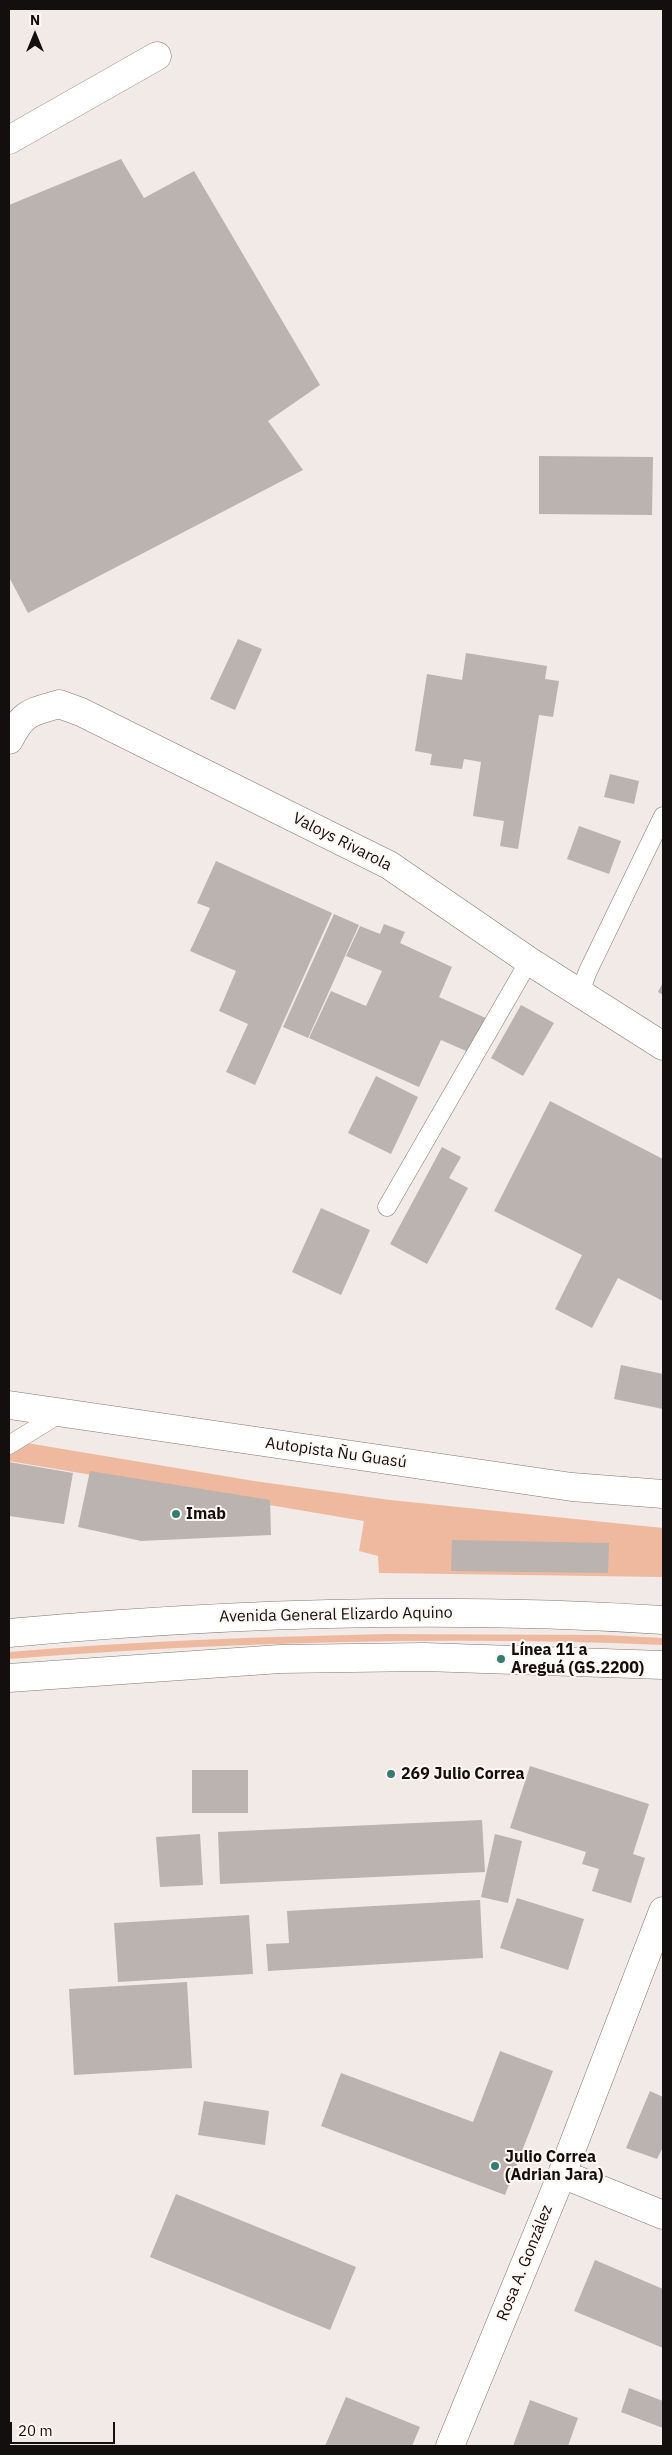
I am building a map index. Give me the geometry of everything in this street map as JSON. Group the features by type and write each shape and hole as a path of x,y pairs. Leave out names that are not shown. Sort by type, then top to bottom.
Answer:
{"main road":[{"path":"9,140 157,56"},
{"name":"Valoys Rivarola","path":"9,740 20,719 36,711 59,704 81,712 389,865 529,961 663,1046"},
{"name":"Autopista Ñu Guasú","path":"9,1405 572,1486 663,1494"},
{"name":"Avenida General Elizardo Aquino","path":"9,1633 145,1621 277,1614 424,1612 663,1620"},
{"path":"9,1678 280,1659 434,1658 663,1665"},
{"name":"Rosa A. González","path":"450,2446 562,2174 663,1911"},
{"path":"562,2174 663,2215"}],"lane":[{"path":"580,992 663,816"},
{"path":"387,1207 529,961"},
{"path":"9,1445 61,1413"}],"shaded area":[{"path":"9,1440 254,1481 390,1500 663,1528 663,1577 379,1573 378,1556 359,1551 364,1521 9,1461"},
{"path":"387,1634 604,1635 663,1638 663,1645 499,1641 336,1642 172,1648 9,1659 9,1652 103,1645"}],"building":[{"path":"121,159 144,198 194,171 320,385 268,421 303,470 28,613 9,577 9,205"},
{"path":"539,456 653,457 652,515 539,514"},
{"path":"238,639 262,649 235,710 210,699"},
{"path":"466,653 547,666 545,679 559,681 553,717 539,715 518,849 500,846 504,821 473,816 481,762 464,759 462,769 430,765 432,754 415,751 427,674 462,680"},
{"path":"610,774 639,781 634,804 604,797"},
{"path":"579,826 621,841 609,874 567,859"},
{"path":"216,861 332,913 255,1085 226,1072 248,1024 219,1011 236,971 190,951 210,908 197,903"},
{"path":"334,914 359,925 308,1038 283,1027"},
{"path":"384,924 405,932 400,943 452,967 439,997 488,1019 473,1054 441,1040 419,1087 309,1038 331,991 366,1006 382,971 346,956 360,926 380,934"},
{"path":"663,982 663,995 658,992"},
{"path":"521,1005 554,1023 523,1076 491,1058"},
{"path":"376,1076 418,1097 391,1154 348,1133"},
{"path":"550,1101 663,1159 663,1301 618,1278 592,1328 555,1309 582,1255 494,1211"},
{"path":"442,1147 461,1157 449,1178 468,1188 427,1264 390,1244"},
{"path":"321,1208 370,1230 341,1295 292,1272"},
{"path":"621,1365 663,1374 663,1409 614,1399"},
{"path":"9,1462 73,1473 64,1524 9,1516"},
{"name":"Imab","path":"90,1471 270,1500 271,1535 141,1541 78,1527"},
{"path":"452,1540 609,1543 608,1573 451,1571"},
{"path":"530,1766 649,1804 633,1854 645,1858 631,1903 592,1891 599,1869 582,1864 586,1852 510,1828"},
{"path":"192,1770 248,1770 248,1813 192,1813"},
{"path":"482,1820 485,1872 220,1884 218,1832"},
{"path":"200,1834 203,1885 160,1887 156,1837"},
{"path":"495,1834 522,1841 508,1903 481,1897"},
{"path":"517,1898 584,1919 568,1970 500,1948"},
{"path":"480,1900 483,1958 268,1971 266,1944 289,1943 287,1911"},
{"path":"249,1915 253,1974 118,1982 114,1923"},
{"path":"187,1982 192,2068 74,2075 69,1989"},
{"path":"500,2051 553,2071 505,2195 321,2126 341,2073 473,2122"},
{"path":"650,2091 663,2097 663,2147 657,2159 626,2148"},
{"path":"204,2101 269,2111 265,2145 198,2135"},
{"path":"176,2194 356,2267 330,2330 150,2257"},
{"path":"595,2260 663,2289 663,2348 574,2311"},
{"path":"629,2388 663,2401 663,2428 621,2412"},
{"path":"346,2397 420,2427 412,2446 325,2446"},
{"path":"530,2400 578,2418 568,2446 513,2446"}],"place":[{"name":"Imab","path":"176,1514"},
{"name":"Línea 11 a Areguá (GS.2200)","path":"501,1659"},
{"name":"269 Julio Correa","path":"391,1774"},
{"name":"Julio Correa (Adrian Jara)","path":"495,2166"}]}
